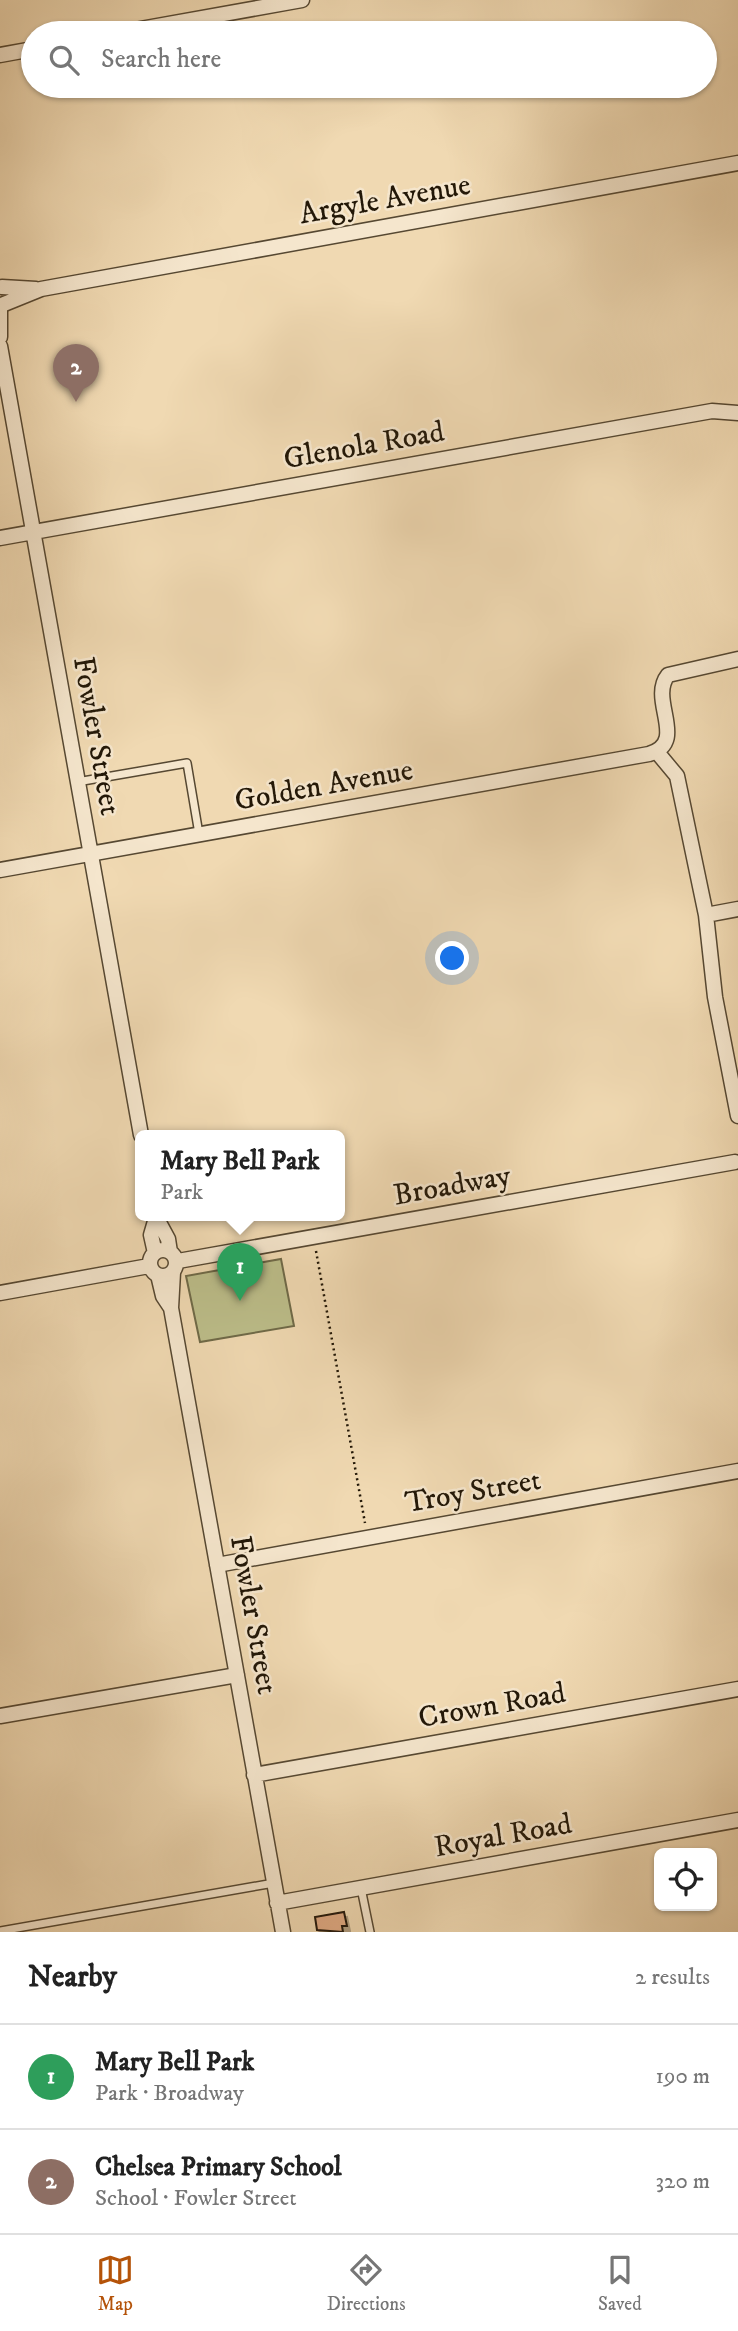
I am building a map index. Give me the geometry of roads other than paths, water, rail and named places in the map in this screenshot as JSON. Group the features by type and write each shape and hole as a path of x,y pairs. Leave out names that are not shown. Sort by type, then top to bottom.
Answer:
{"street":[{"path":"185,21 302,0"},
{"path":"0,55 21,51"},
{"name":"Argyle Avenue","path":"1,306 41,289 738,163"},
{"path":"0,337 1,306 6,295 1,286"},
{"name":"Argyle Avenue","path":"1,286 41,289"},
{"name":"Fowler Street","path":"0,346 140,1130"},
{"name":"Glenola Road","path":"0,538 712,411 738,414"},
{"path":"738,659 673,672 665,678 661,686 668,739 657,752 677,776 706,915 715,997 738,1116"},
{"name":"Golden Avenue","path":"0,870 657,752"},
{"path":"706,915 738,909"},
{"name":"Broadway","path":"0,1293 737,1160"},
{"name":"Fowler Street","path":"154,1221 151,1235 164,1263 163,1296 171,1308 283,1932"},
{"name":"Troy Street","path":"217,1565 738,1471"},
{"path":"0,1716 237,1675"},
{"name":"Crown Road","path":"254,1775 738,1689"},
{"name":"Royal Road","path":"278,1903 738,1820"}],"lane":[{"path":"78,782 187,763 199,834"},
{"path":"0,1931 274,1883"},
{"path":"361,1888 370,1932"}],"place":[{"name":"Chelsea Primary School","path":"76,402"},
{"name":"Mary Bell Park","path":"240,1301"}]}
